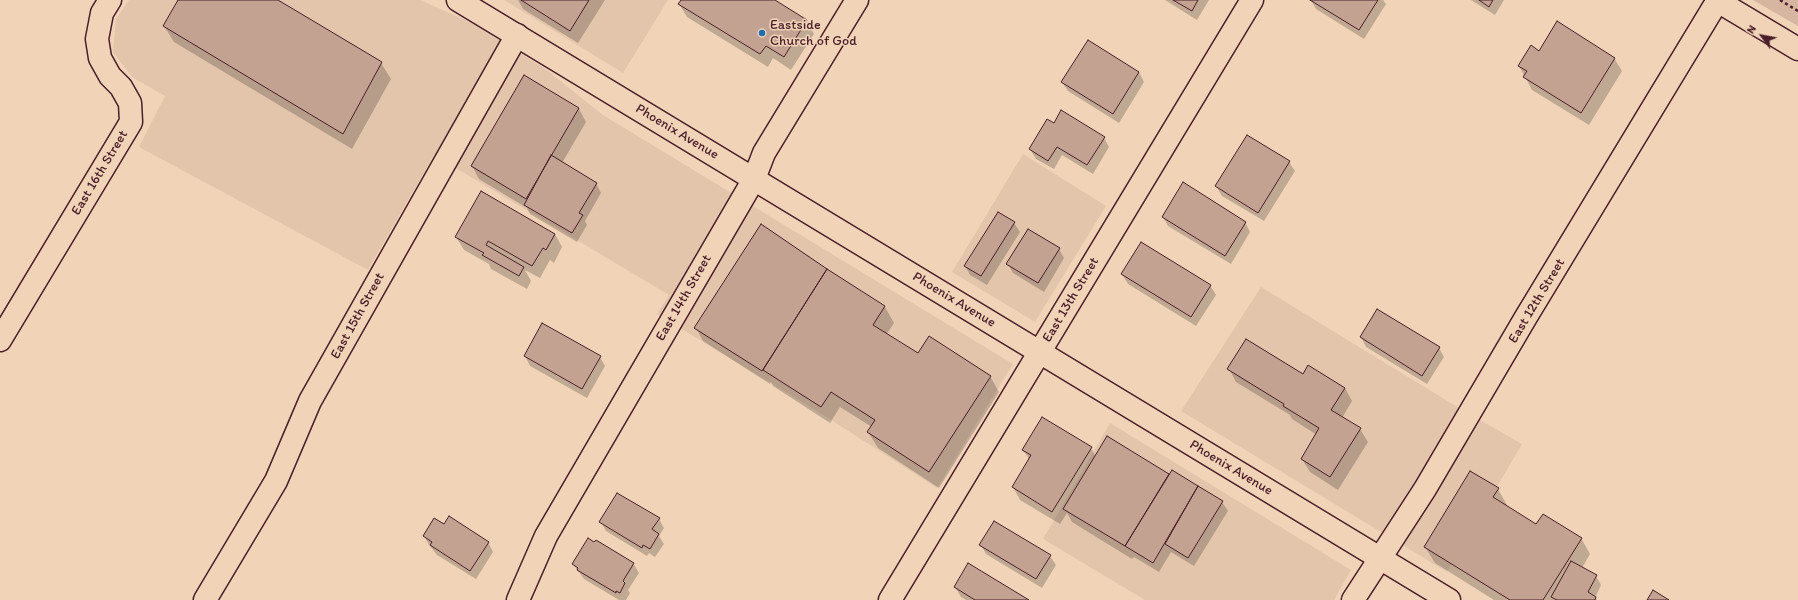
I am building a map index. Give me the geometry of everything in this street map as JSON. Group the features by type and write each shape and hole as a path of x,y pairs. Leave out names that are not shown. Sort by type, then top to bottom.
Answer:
{"street":[{"name":"East 16th Street","path":"0,340 131,122 130,103 122,87 110,76 100,58 97,39 102,14 110,0"},
{"name":"East 14th Street","path":"518,600 546,536 754,179 764,153 857,0"},
{"name":"East 13th Street","path":"890,600 1252,0"},
{"path":"1717,0 1798,49"},
{"name":"East 12th Street","path":"1353,600 1425,489 1526,317 1717,0"},
{"name":"Phoenix Avenue","path":"469,3 517,35 1449,600"},
{"name":"East 15th Street","path":"204,600 276,481 310,401 517,35"}],"path":[{"path":"1780,0 1798,11"}],"shaded area":[{"path":"129,0 420,0 472,23 544,68 603,115 1013,364 937,488 825,416 657,314 669,295 434,155 368,270 139,147 165,96 132,77 113,52 116,19"},
{"path":"504,0 668,0 623,73"},
{"path":"1753,0 1798,0 1798,26"},
{"path":"1023,154 1106,206 1035,322 952,272"},
{"path":"1261,287 1454,405 1522,444 1447,572 1181,411"},
{"path":"1110,423 1351,570 1334,600 1145,600 1043,539"}],"building":[{"path":"178,0 278,0 382,62 343,134 163,26"},
{"path":"521,0 589,0 570,31"},
{"name":"Eastside Church of God","path":"681,0 775,0 807,20 784,57 766,46 760,54 678,4"},
{"path":"1173,0 1198,0 1192,11"},
{"path":"1310,0 1378,0 1359,30"},
{"path":"1479,0 1493,0 1489,7"},
{"path":"1557,21 1615,58 1581,113 1523,77 1527,71 1518,66 1531,45 1539,51"},
{"path":"1088,40 1139,72 1113,114 1061,82"},
{"path":"524,75 579,108 526,199 471,166"},
{"path":"1061,110 1105,137 1087,165 1057,147 1048,161 1029,149 1047,119 1054,123"},
{"path":"1247,135 1290,161 1258,213 1215,186"},
{"path":"551,155 597,183 579,213 583,215 572,233 524,205"},
{"path":"1183,182 1246,222 1225,256 1162,217"},
{"path":"481,191 555,234 546,250 543,248 532,266 488,241 486,245 524,267 519,276 482,255 484,253 455,237"},
{"path":"998,212 1015,222 981,276 964,266"},
{"path":"761,224 827,269 762,371 694,328"},
{"path":"1028,229 1060,248 1038,283 1006,264"},
{"path":"1141,242 1211,285 1191,317 1121,274"},
{"path":"827,269 885,306 873,325 918,353 929,336 991,376 929,472 867,432 875,420 831,392 821,407 763,370"},
{"path":"1377,309 1440,347 1422,376 1360,337"},
{"path":"542,323 601,356 582,389 524,356"},
{"path":"1246,339 1303,374 1308,365 1345,388 1331,410 1361,428 1330,477 1301,459 1319,428 1283,406 1284,404 1227,369"},
{"path":"1042,417 1092,447 1052,512 1012,487 1031,455 1022,450"},
{"path":"1107,436 1169,474 1125,546 1063,509"},
{"path":"1172,470 1198,486 1153,563 1125,546"},
{"path":"1470,471 1499,488 1493,497 1536,524 1543,514 1582,538 1543,600 1510,600 1424,547"},
{"path":"1198,486 1223,501 1188,558 1165,544"},
{"path":"617,493 660,518 652,529 659,534 650,549 643,545 642,548 599,522"},
{"path":"449,516 489,542 470,571 430,545 432,542 423,536 434,518 444,524"},
{"path":"994,521 1051,555 1036,579 979,545"},
{"path":"588,538 594,542 596,540 634,563 623,581 625,583 620,593 616,591 616,593 577,570 578,568 572,564"},
{"path":"1571,561 1597,575 1588,592 1596,597 1595,600 1557,600 1551,597"},
{"path":"968,563 1029,600 975,600 954,587"},
{"path":"1653,590 1669,600 1647,600"}],"place":[{"name":"Eastside Church of God","path":"762,33"}]}
